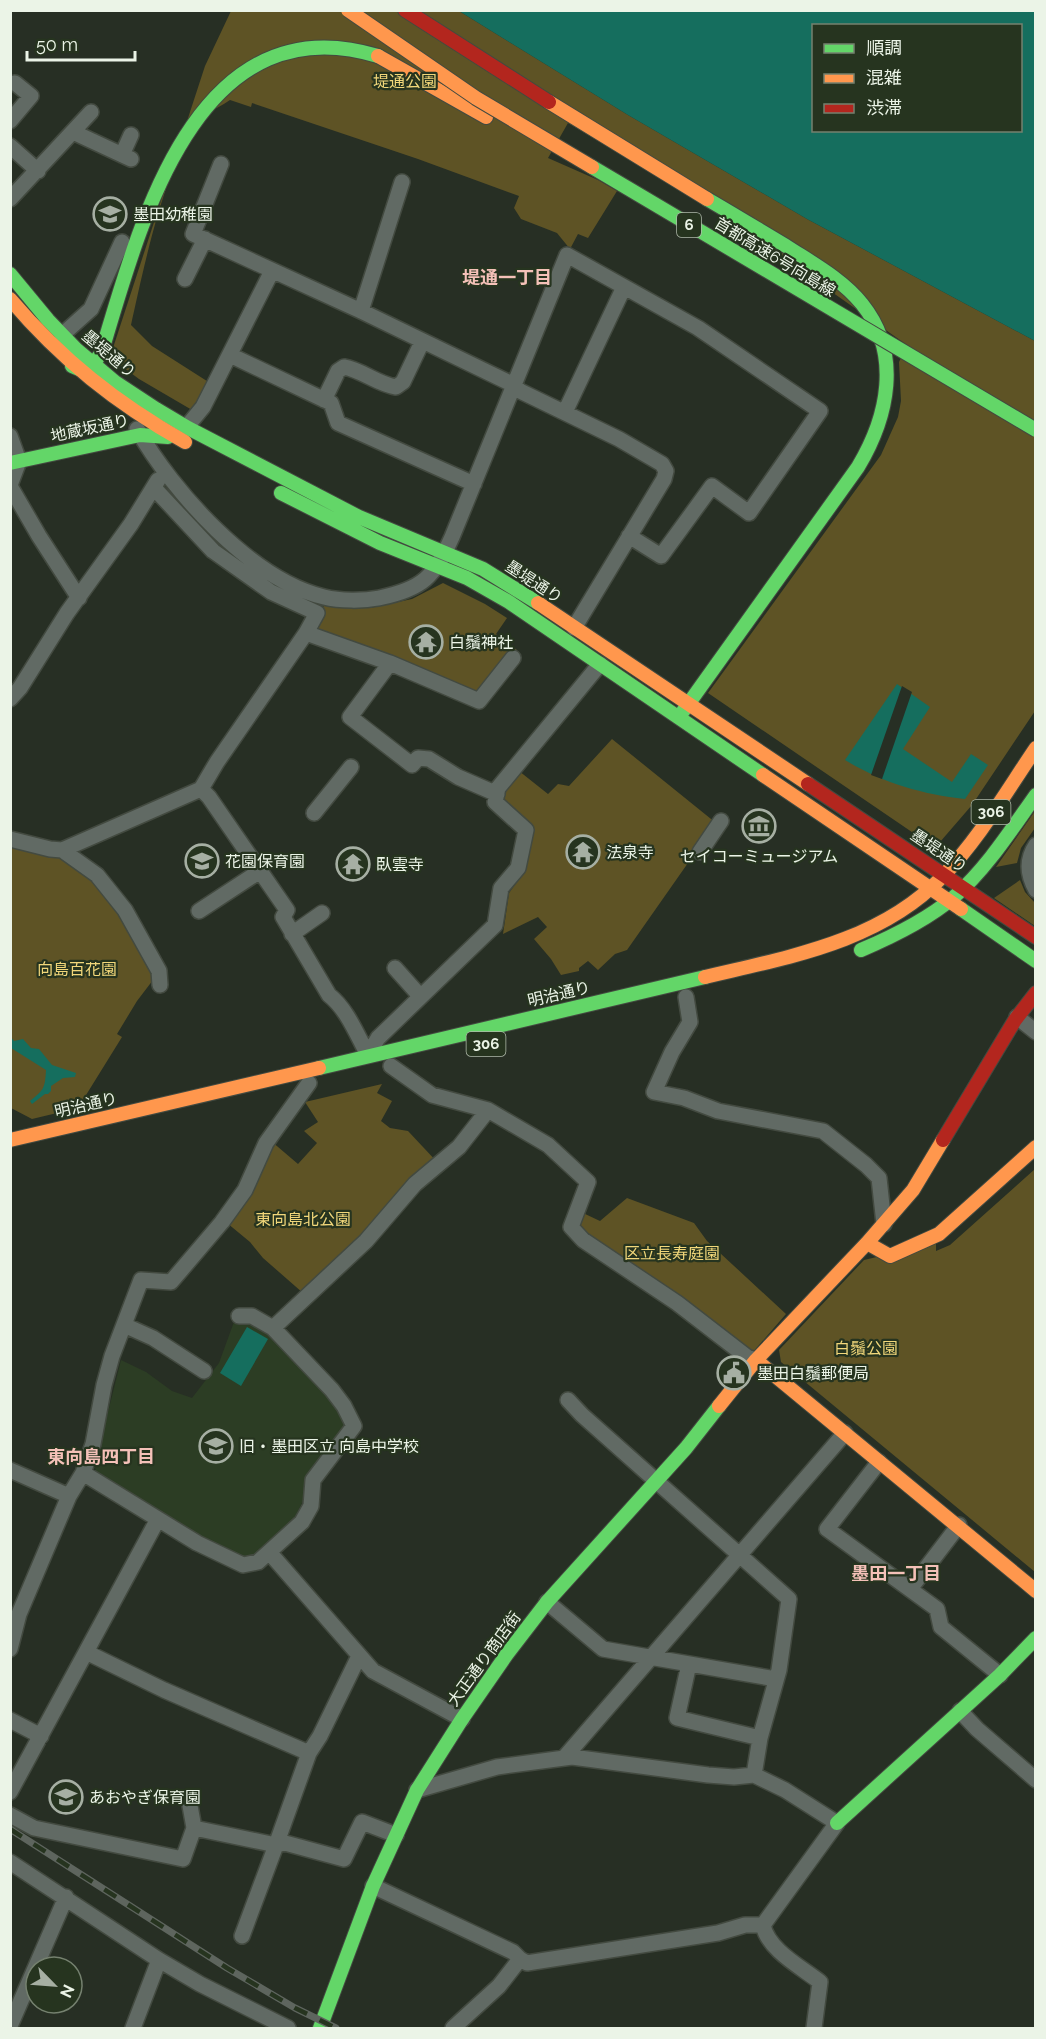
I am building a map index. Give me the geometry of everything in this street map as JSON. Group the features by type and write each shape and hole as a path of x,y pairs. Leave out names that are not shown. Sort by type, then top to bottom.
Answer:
{"main road":[{"name":"首都高速6号向島線","path":"348,10 476,98 1035,430"},
{"path":"405,10 554,105 821,268 851,293 874,323 886,364 887,386 880,425 871,444 858,467 679,717"},
{"path":"307,35 339,40 358,46 488,118 601,172"},
{"path":"72,366 85,370 94,365 101,354 146,208 162,165 196,102 208,85"},
{"name":"墨堤通り","path":"10,274 62,335 94,365 207,454"},
{"name":"首都高速6号向島線","path":"807,275 887,323"},
{"name":"墨堤通り","path":"10,299 72,366 124,407 359,517 441,560 509,602 949,900 1035,961"},
{"name":"地蔵坂通り","path":"15,462 140,435 183,433"},
{"name":"墨堤通り","path":"270,487 354,531 441,560 483,569 518,589 1035,937"},
{"name":"明治通り","path":"175,1116 817,949 862,933 897,914 945,876 964,853 1035,747"},
{"name":"306","path":"852,954 893,935 949,900 963,888 1035,795"},
{"name":"大正通り商店街","path":"320,2028 373,1886 396,1835 417,1790 462,1719 547,1602 657,1481 756,1360 867,1243 913,1190 1017,1017 1035,993"},
{"name":"明治通り","path":"10,1140 376,1065 414,1061"},
{"path":"867,1243 891,1256 939,1234 1035,1147"},
{"path":"756,1360 959,1525 1035,1591"},
{"path":"837,1823 1000,1675 1035,1638"}],"street":[{"path":"10,121 31,96 15,83"},
{"path":"10,199 91,112"},
{"path":"73,132 127,157 131,135"},
{"path":"10,146 38,171"},
{"path":"221,164 193,234 361,311 514,385 520,391 619,439 662,464 666,471 664,479 574,628"},
{"path":"361,311 402,182"},
{"path":"185,279 204,239"},
{"path":"62,335 91,309 122,242"},
{"path":"124,407 164,471 221,535 246,556 278,577 325,598 373,599 414,588 424,582 441,560 567,255 725,345 820,411 749,513 712,486 661,556 629,536"},
{"path":"183,433 203,407 272,271"},
{"path":"565,412 624,287"},
{"path":"324,400 338,371 344,367 396,387 403,382 422,342"},
{"path":"230,355 331,403 338,423 474,484"},
{"path":"10,436 15,462 10,485 39,536 79,598"},
{"path":"10,699 20,688 66,613 131,524 164,471"},
{"path":"10,839 62,850 201,789 217,762 306,633 316,613 272,592 213,551 154,488"},
{"path":"306,633 390,663 478,701 513,658"},
{"path":"390,663 350,717 412,765 418,758 429,759 458,777 497,794"},
{"path":"376,1065 378,1038 495,925 501,888 518,868 526,830 495,802 498,788 600,664"},
{"path":"314,813 351,767"},
{"path":"201,789 209,797 287,910 283,917 292,934 328,995 345,1013 376,1065 432,1095 488,1110 548,1145 588,1182 571,1227 583,1240 677,1303 747,1357 756,1360"},
{"path":"700,852 721,821"},
{"path":"1035,845 1028,860 1030,879 1035,890"},
{"path":"62,850 97,875 125,910 159,970 160,985"},
{"path":"199,910 260,871"},
{"path":"292,934 322,913"},
{"path":"395,968 420,996"},
{"path":"686,997 690,1022 672,1052 654,1092 684,1098 718,1111 823,1131 879,1178 884,1224"},
{"path":"1017,1017 1035,1032"},
{"path":"10,1649 19,1614 69,1496 83,1473 93,1444 109,1366 141,1280 171,1282 222,1222 245,1190 266,1143 309,1083"},
{"path":"273,1328 366,1241 416,1184 459,1148 488,1110"},
{"path":"83,1473 197,1543 243,1565 258,1562 302,1522 311,1506 313,1480 354,1426 344,1406 332,1390 273,1328 252,1316 239,1316"},
{"path":"124,1325 153,1338 204,1371"},
{"path":"568,1400 789,1599 776,1679 760,1738 754,1775"},
{"path":"564,1758 845,1434"},
{"path":"879,1462 827,1529 937,1609 941,1627 1000,1675"},
{"path":"10,1470 69,1496"},
{"path":"10,1792 158,1519"},
{"path":"910,1589 959,1525"},
{"path":"269,1552 373,1671 462,1719"},
{"path":"547,1602 603,1649 776,1679"},
{"path":"86,1652 164,1690 309,1753"},
{"path":"242,1936 309,1753 320,1736 359,1656"},
{"path":"689,1664 677,1718 760,1738"},
{"path":"960,1711 1035,1780"},
{"path":"10,1719 41,1736"},
{"path":"417,1790 497,1767 572,1757 734,1778 754,1775 785,1790 837,1823 763,1925 764,1933 780,1951 820,1982 814,2028"},
{"path":"10,1815 34,1828 183,1859 194,1828 189,1800"},
{"path":"194,1828 276,1845 285,1843 344,1859 362,1822 396,1835"},
{"path":"10,1862 159,1960 200,1984 288,2028"},
{"path":"373,1886 513,1952 528,1963 718,1933 745,1925 763,1925"},
{"path":"10,2026 66,1897"},
{"path":"453,2028 499,1986 520,1959"},
{"path":"133,2028 159,1960"}],"shaded area":[{"name":"旧・墨田区立 向島中学校","path":"235,1319 253,1322 271,1331 328,1393 348,1423 292,1523 262,1554 245,1560 233,1557 99,1481 93,1461 101,1440 121,1360 146,1372 172,1391 192,1398 219,1363"}],"green space":[{"name":"堤通公園","path":"231,11 459,11 628,115 807,219 1035,341 1035,711 972,805 940,842 928,843 708,693 881,455 898,417 901,401 899,362 907,345 727,218 568,123 548,158 617,191 588,238 578,234 570,249 557,233 521,219 514,208 519,196 252,103 251,107 230,100 206,115 192,131 180,154 158,213 131,325 152,346 210,383 192,410 139,379 116,362 112,351 205,66"},
{"name":"白鬚神社","path":"443,583 507,618 496,634 517,650 476,695 313,630 325,603 370,608 412,599"},
{"path":"612,739 716,823 627,950 615,954 598,970 588,961 579,968 579,971 561,975 534,939 547,927 538,917 503,934 509,893 526,869 533,827 505,800 503,788 519,771 548,794 558,784 569,786"},
{"path":"1035,811 1035,828 1021,848 1017,863 996,867"},
{"name":"向島百花園","path":"10,845 55,854 96,878 122,911 153,971 153,980 117,1034 122,1037 78,1108 32,1119 11,1108"},
{"path":"1020,880 1025,892 1035,903 1035,926 994,898"},
{"name":"東向島北公園","path":"382,1084 377,1093 392,1101 381,1121 390,1128 408,1131 438,1163 303,1293 227,1223 271,1141 298,1164 317,1143 304,1131 318,1122 305,1102"},
{"name":"白鬚公園","path":"1035,1169 1035,1572 781,1362 779,1350 864,1260 936,1243 936,1251 950,1245"},
{"name":"区立長寿庭園","path":"627,1198 694,1223 707,1241 786,1314 753,1352 582,1234 579,1225 583,1213 600,1221"}],"water":[{"path":"1034,10 1035,341 807,219 628,115 459,11"},
{"path":"897,684 930,707 903,749 952,782 971,754 988,765 965,799 903,786 874,775 845,760"},
{"path":"10,1036 14,1041 23,1039 31,1048 39,1049 52,1065 76,1073 75,1077 63,1078 51,1086 48,1094 32,1104 30,1101 43,1088 46,1070 11,1048"},
{"path":"247,1327 268,1339 241,1386 220,1373"}],"pier":[{"path":"902,686 912,692 882,779 871,775"}],"railway":[{"path":"10,1829 227,1968 295,2008 336,2028"}],"traffic: fast":[{"path":"72,366 79,369 89,368 101,354 134,249 156,192 184,139 219,94 262,62 314,48 378,56"},
{"path":"592,167 1036,430"},
{"path":"679,717 858,467 877,427 886,386 886,364 875,323 854,295 816,265 707,199"},
{"path":"10,274 48,320 76,349 115,382 156,409 359,517 483,569 538,603"},
{"path":"10,463 140,435 168,437"},
{"path":"281,493 380,543 467,578 509,602 763,775"},
{"path":"861,950 910,927 954,897 988,861 1036,795"},
{"path":"961,909 1036,961"},
{"path":"319,1068 705,977"},
{"path":"320,2028 373,1886 417,1790 462,1719 547,1602 686,1448 719,1406"},
{"path":"837,1823 1000,1675 1036,1638"}],"traffic: slow":[{"path":"348,10 476,98 592,167"},
{"path":"378,56 486,117"},
{"path":"549,102 707,199"},
{"path":"10,299 50,342 91,379 136,412 185,442"},
{"path":"538,603 808,784"},
{"path":"705,977 800,954 831,944 862,932 917,899 942,877 968,847 1036,748"},
{"path":"763,775 961,909"},
{"path":"10,1140 319,1068"},
{"path":"719,1406 756,1360 867,1243 913,1190 943,1140"},
{"path":"867,1243 890,1256 939,1234 1036,1147"},
{"path":"756,1360 1036,1591"}],"traffic: jam":[{"path":"405,10 549,102"},
{"path":"808,784 1036,937"},
{"path":"943,1140 1015,1020 1036,993"}],"place":[{"name":"墨田幼稚園","path":"110,214"},
{"name":"白鬚神社","path":"426,642"},
{"name":"セイコーミュージアム","path":"759,826"},
{"name":"法泉寺","path":"583,852"},
{"name":"花園保育園","path":"202,861"},
{"name":"臥雲寺","path":"353,864"},
{"name":"墨田白鬚郵便局","path":"734,1373"},
{"name":"旧・墨田区立 向島中学校","path":"216,1446"},
{"name":"あおやぎ保育園","path":"66,1797"}],"district":[{"name":"堤通一丁目","path":"507,277"},
{"name":"東向島四丁目","path":"101,1456"},
{"name":"墨田一丁目","path":"896,1573"}]}
